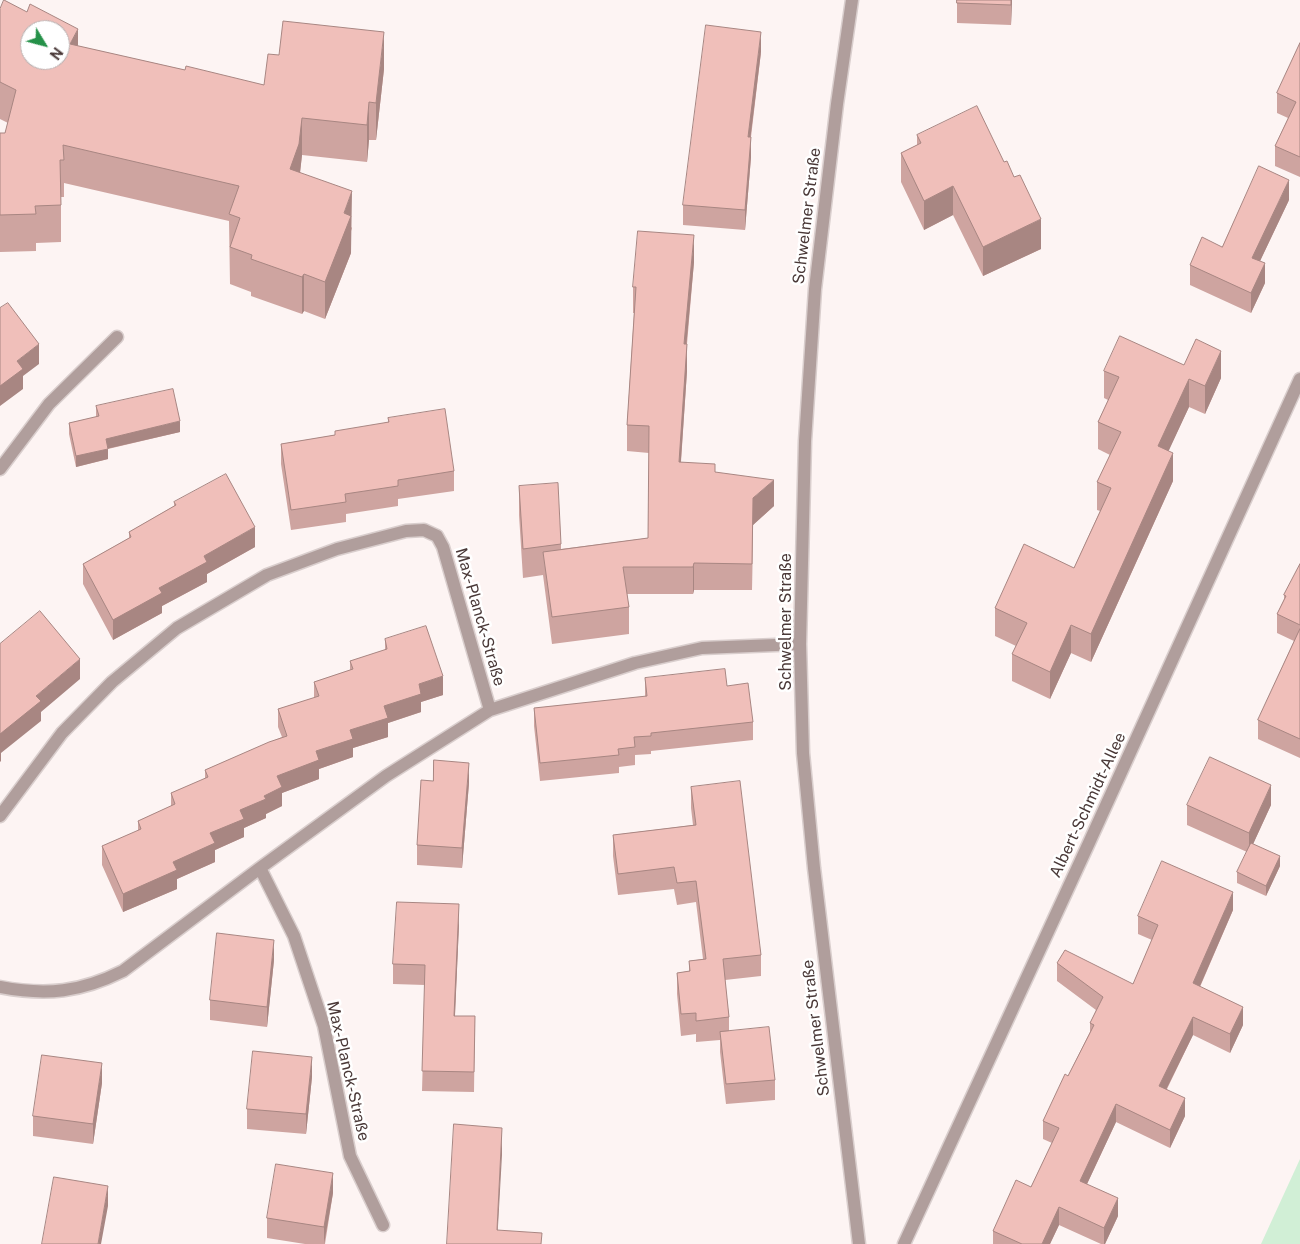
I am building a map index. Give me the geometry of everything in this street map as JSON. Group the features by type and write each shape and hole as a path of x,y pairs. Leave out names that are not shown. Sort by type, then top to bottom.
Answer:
{"street":[{"name":"Schwelmer Straße","path":"852,0 837,104 815,289 805,441 800,644 802,753 859,1244"},
{"path":"0,469 49,404 117,337"},
{"name":"Albert-Schmidt-Allee","path":"904,1244 1300,379"},
{"name":"Max-Planck-Straße","path":"0,816 62,733 112,682 177,628 267,575 337,549 406,531 424,530 437,536 443,547 490,710"},
{"name":"Max-Planck-Straße","path":"0,987 16,990 57,992 100,982 123,970 386,776 490,710 635,663 692,650 800,644"},
{"name":"Max-Planck-Straße","path":"260,868 294,936 324,1026 350,1156 383,1225"}],"green space":[{"path":"1300,1159 1300,1244 1261,1244"}],"building":[{"path":"4,0 27,12 30,4 61,20 20,20 20,70 70,70 70,44 185,70 186,66 264,85 268,54 279,55 283,21 384,32 376,103 369,102 367,125 302,118 299,144 290,169 352,191 344,213 351,216 325,282 304,274 302,277 251,259 252,255 230,247 240,218 229,214 239,186 63,145 64,160 60,160 61,205 35,206 36,214 0,215 0,133 5,133 16,90 0,82 0,9"},
{"path":"957,0 1011,0 1011,5 957,3"},
{"path":"70,25 78,29 70,44"},
{"path":"706,25 761,32 748,137 751,137 745,210 683,205"},
{"path":"1300,43 1300,157 1275,146 1296,102 1277,93"},
{"path":"977,106 1004,162 1007,161 1014,177 1020,175 1041,219 983,247 953,186 924,201 901,153 921,143 917,135"},
{"path":"1259,166 1289,180 1252,258 1265,263 1251,293 1190,265 1202,237 1222,247"},
{"path":"638,231 694,235 684,344 687,344 679,462 715,464 715,472 774,480 753,498 752,564 694,563 693,567 623,567 629,607 552,617 543,552 648,538 649,426 627,425 636,287 633,287"},
{"path":"8,303 39,344 17,361 23,369 0,386 0,308"},
{"path":"1120,336 1184,365 1196,339 1221,351 1205,386 1189,379 1158,446 1173,453 1091,634 1071,625 1050,672 1012,654 1027,623 995,608 1024,544 1074,568 1111,488 1097,482 1121,432 1098,422 1119,377 1104,371"},
{"path":"173,389 180,421 106,439 108,449 76,456 69,423 99,416 96,406"},
{"path":"445,409 454,471 398,480 398,486 345,494 346,502 291,510 281,444 335,435 335,431 389,422 388,418"},
{"path":"226,474 255,527 204,556 207,562 159,588 162,593 113,620 83,564 131,537 129,532 176,505 174,502"},
{"path":"558,483 561,544 523,549 519,486"},
{"path":"1300,564 1300,625 1277,614 1286,596 1284,595"},
{"path":"40,611 80,659 36,696 41,701 0,734 0,644"},
{"path":"426,626 443,676 419,684 421,694 384,706 388,718 350,730 353,739 316,751 319,760 277,776 282,787 264,796 266,799 240,810 244,819 210,833 215,843 173,862 177,870 123,894 102,846 141,829 138,821 175,804 171,793 208,777 205,770 287,736 278,709 319,696 314,682 353,669 350,661 387,649 385,639"},
{"path":"1300,629 1300,739 1258,720"},
{"path":"725,669 727,686 748,683 753,722 651,733 651,736 634,737 635,747 618,749 619,755 540,763 534,708 647,696 645,678"},
{"path":"1210,757 1271,785 1249,833 1187,805"},
{"path":"434,760 469,763 462,848 417,845 421,780 433,781"},
{"path":"740,781 761,955 723,959 729,1017 696,1021 696,1013 681,1014 677,973 690,971 689,961 706,959 696,881 677,883 674,867 618,874 613,835 696,825 691,787"},
{"path":"1251,843 1280,856 1266,886 1237,872"},
{"path":"1162,861 1233,892 1193,983 1243,1007 1230,1034 1193,1017 1159,1086 1185,1098 1170,1130 1116,1104 1080,1181 1118,1198 1104,1228 1059,1207 1042,1244 1022,1244 993,1231 1016,1180 1031,1187 1059,1128 1043,1121 1065,1074 1068,1076 1094,1025 1090,1023 1103,997 1057,963 1065,950 1133,984 1158,925 1138,916"},
{"path":"397,902 459,904 454,1016 475,1016 474,1072 422,1071 425,965 393,964"},
{"path":"217,933 274,940 267,1007 210,1000"},
{"path":"769,1027 775,1080 726,1084 720,1032"},
{"path":"253,1051 312,1057 306,1114 247,1109"},
{"path":"42,1055 102,1063 93,1124 33,1116"},
{"path":"454,1124 502,1128 497,1230 542,1233 541,1244 447,1244"},
{"path":"276,1164 333,1173 324,1227 267,1218"},
{"path":"54,1177 108,1186 98,1244 42,1244"}]}
